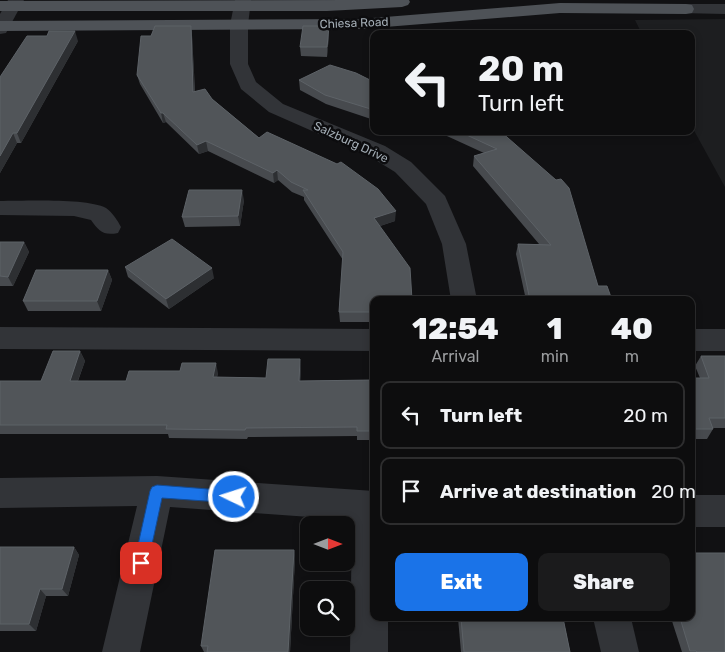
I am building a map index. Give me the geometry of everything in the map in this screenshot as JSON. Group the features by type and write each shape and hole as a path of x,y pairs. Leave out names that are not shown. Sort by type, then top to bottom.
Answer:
{"main road":[{"name":"Chiesa Road","path":"1,27 241,10 419,1"},
{"name":"Chiesa Road","path":"10,4 241,10 360,24 560,8 684,5"}],"street":[{"path":"1,27 10,4"},
{"path":"684,5 725,9"},
{"name":"Salzburg Drive","path":"241,10 239,64 248,85 276,108 377,151 403,167 437,201 454,244 463,296"},
{"path":"0,208 74,209 99,214 109,227"},
{"path":"0,338 370,340"},
{"path":"695,340 725,340"},
{"path":"0,493 157,491 370,506"},
{"path":"121,652 157,491"},
{"path":"695,510 725,511"},
{"path":"369,652 370,603"},
{"path":"613,621 620,652"}],"shaded area":[{"path":"725,19 725,187 695,132 695,30 640,30 635,20"}],"building":[{"path":"155,26 191,26 193,92 205,89 212,99 259,138 267,132 337,164 341,162 378,189 396,211 374,218 410,268 412,296 370,296 370,312 339,312 343,252 303,190 308,190 291,182 277,170 273,173 206,141 197,145 161,113 137,75 141,36 151,36"},
{"path":"303,26 329,26 327,47 300,47"},
{"path":"49,31 75,31 17,133 13,133 0,156 0,77 27,36 47,36"},
{"path":"330,65 356,73 370,80 370,109 325,95 299,80"},
{"path":"467,135 505,135 556,180 561,179 569,188 598,286 607,286 611,296 529,296 518,244 551,245 474,156 497,149"},
{"path":"189,190 242,190 238,216 182,217"},
{"path":"172,239 212,268 166,299 125,267"},
{"path":"0,242 24,242 8,277 0,276"},
{"path":"36,270 108,270 97,301 23,301"},
{"path":"53,351 80,351 70,381 126,381 129,371 180,371 182,363 216,363 213,377 266,378 268,359 300,359 299,381 370,380 370,431 357,431 357,427 246,428 245,430 166,429 167,425 0,425 0,381 41,381"},
{"path":"701,356 725,356 725,418 709,418 713,429 695,429 695,378 709,378"},
{"path":"0,547 74,547 62,589 40,589 29,624 0,624"},
{"path":"215,550 294,550 288,652 207,652 208,646 201,646"},
{"path":"695,553 725,553 725,652 690,651 681,621 695,621"},
{"path":"461,621 564,621 570,652 464,652"}],"route":[{"path":"141,563 157,491 234,497"}]}
